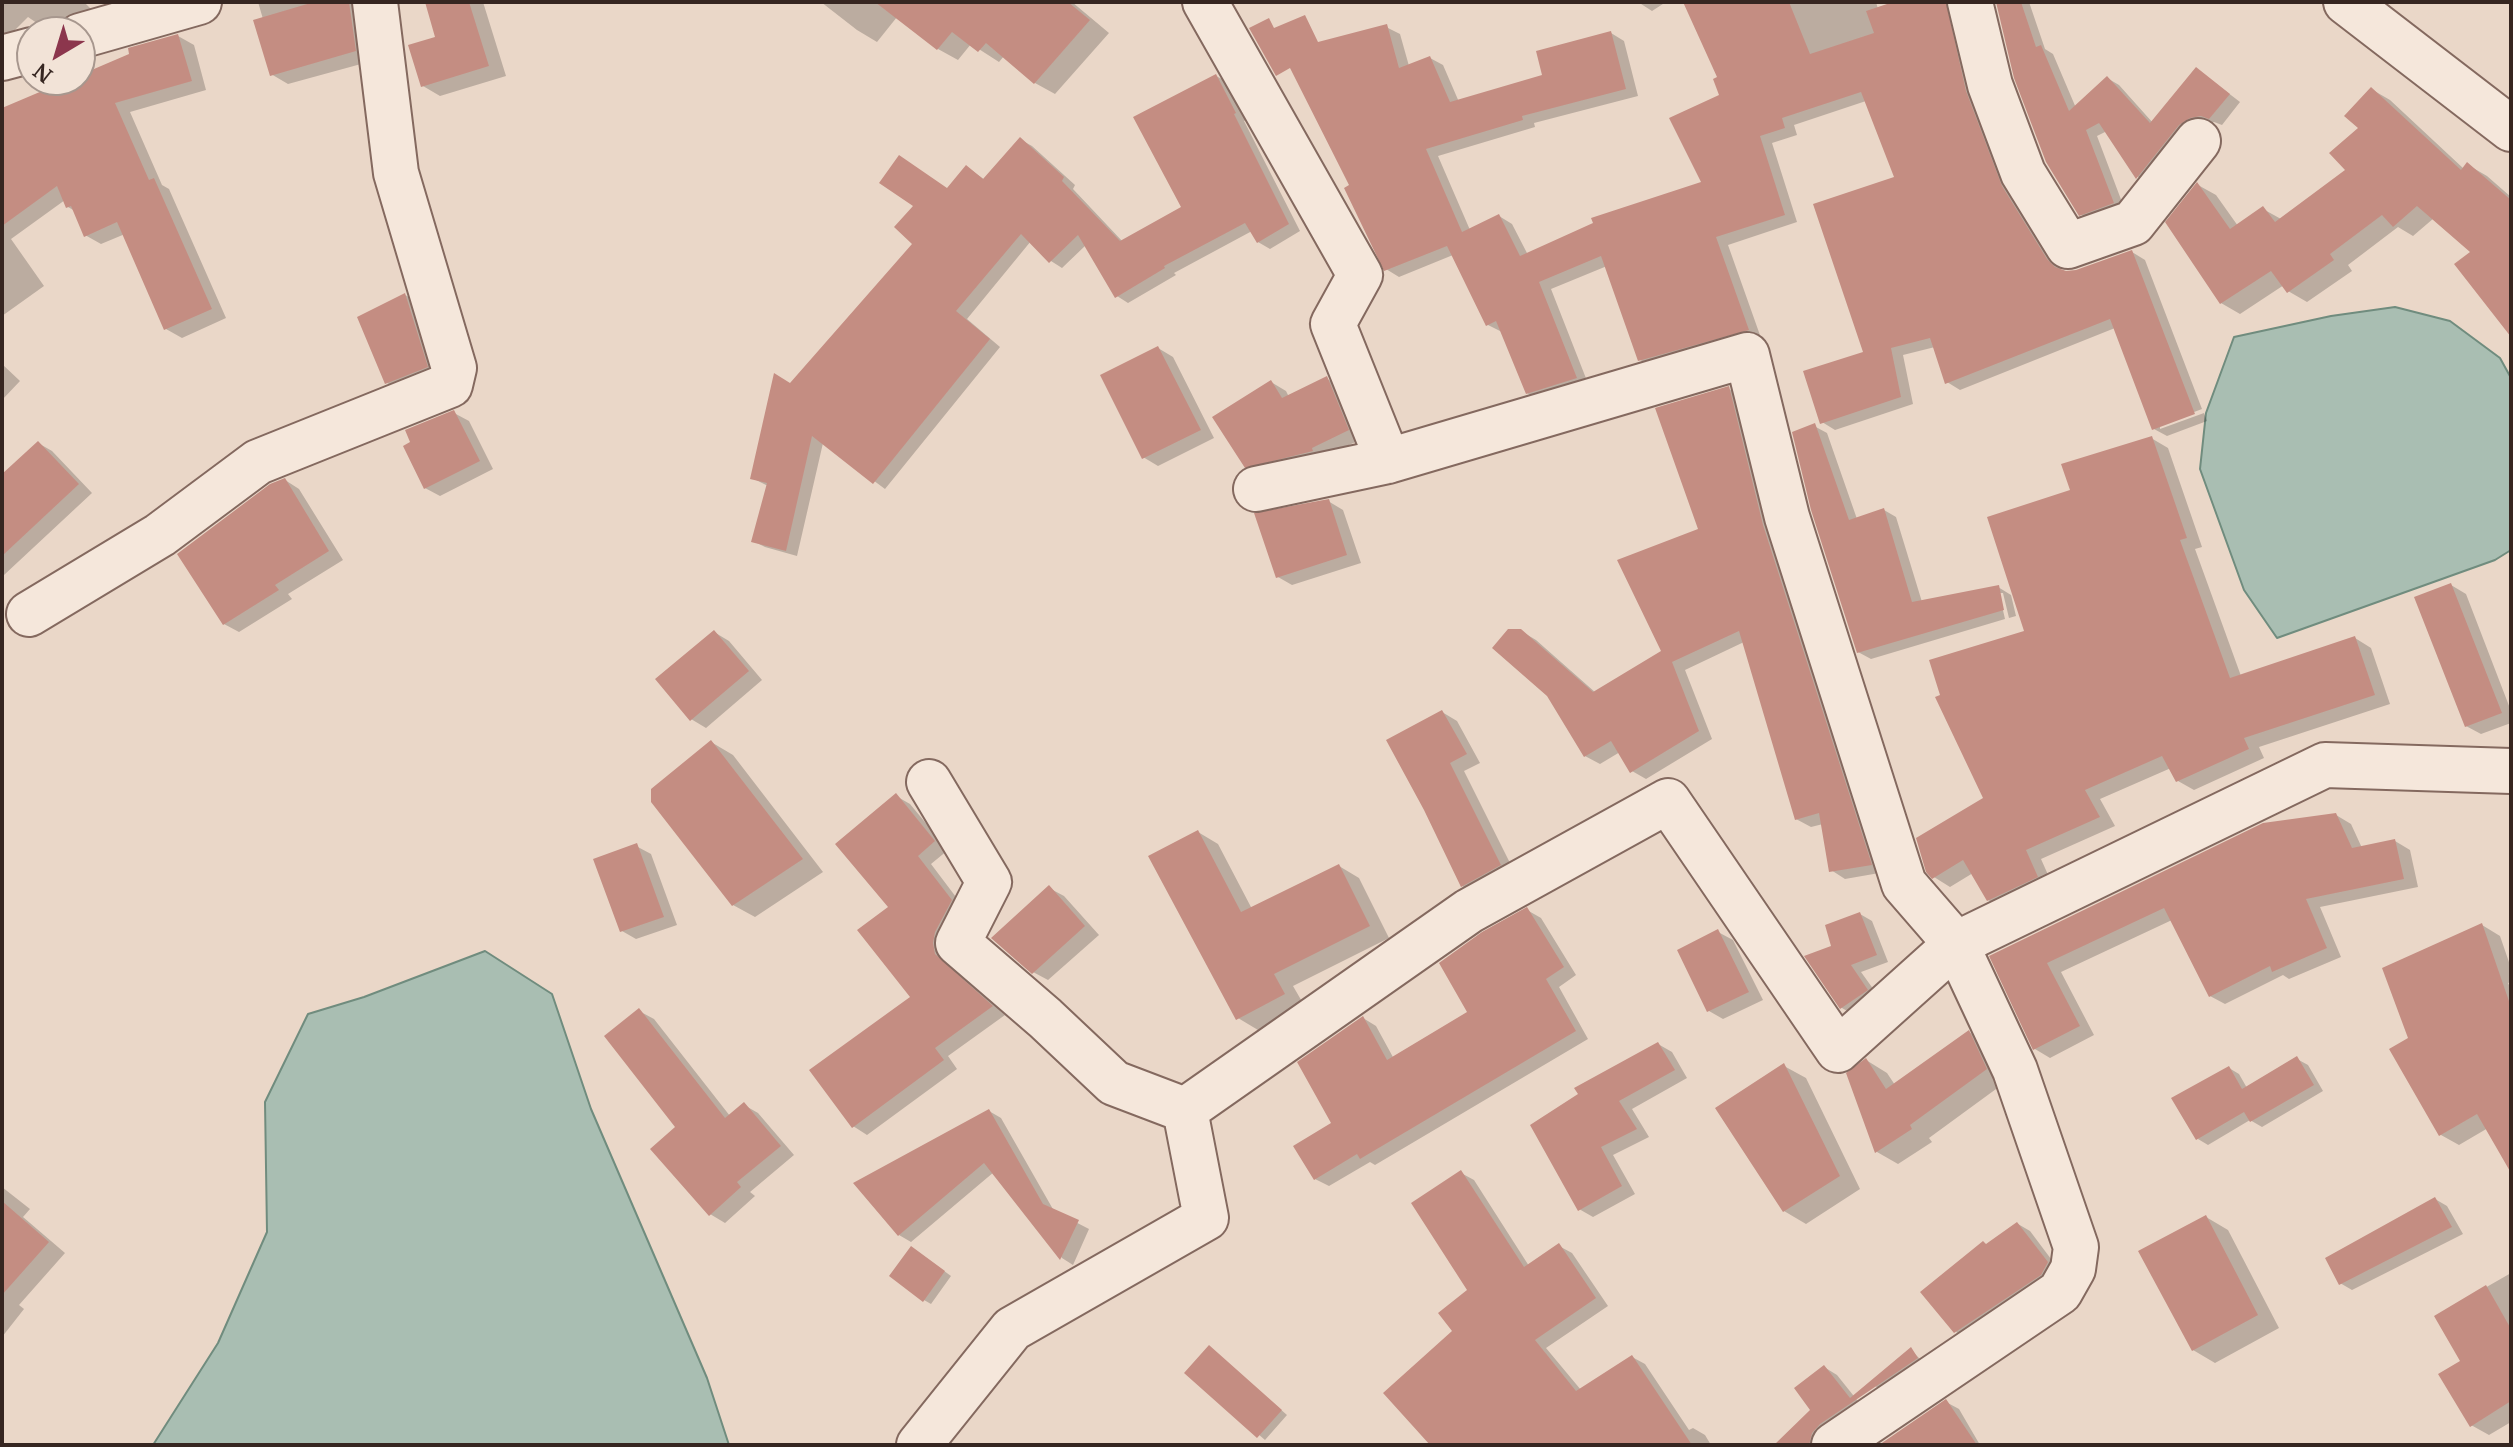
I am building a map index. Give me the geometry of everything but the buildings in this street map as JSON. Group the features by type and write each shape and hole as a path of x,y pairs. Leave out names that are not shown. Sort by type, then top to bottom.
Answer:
{"street":[{"path":"105,21 199,2"},
{"path":"29,614 160,535 258,462 450,385 454,368 396,173 375,2"},
{"path":"1205,2 1360,275 1333,324 1388,461"},
{"path":"1970,2 1990,85 2023,173 2068,246 2133,223 2198,141"},
{"path":"2346,2 2511,129"},
{"path":"1256,489 1388,461 1747,355 1787,517 1904,884 1956,944 2015,1070 2076,1247 2073,1269 2060,1292 1834,1445"},
{"path":"1185,1110 1469,911 1668,801 1838,1050 1956,944 2325,765 2511,771"},
{"path":"929,782 989,882 958,943 1114,1083 1185,1110"},
{"path":"919,1445 1012,1329 1206,1218 1185,1110"}],"shaded area":[{"path":"2395,307 2450,321 2500,358 2511,378 2511,550 2495,560 2277,638 2244,590 2200,469 2206,413 2234,337 2331,316"},
{"path":"485,951 552,994 591,1109 707,1378 729,1445 153,1445 218,1343 267,1232 265,1102 308,1014 364,997"}]}
